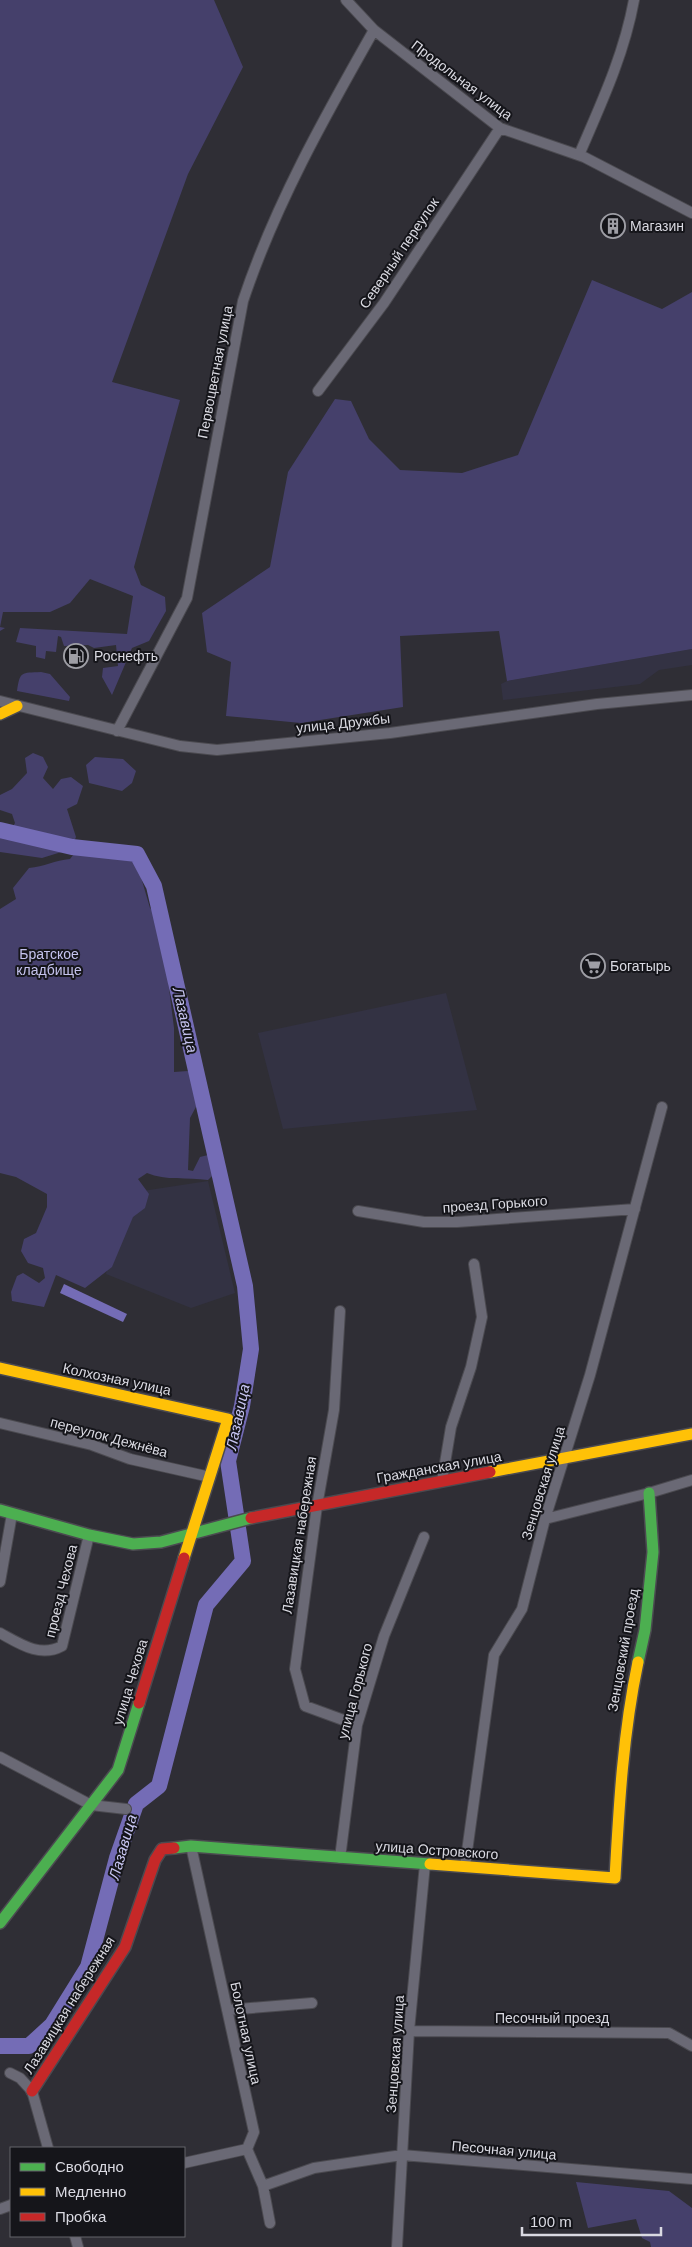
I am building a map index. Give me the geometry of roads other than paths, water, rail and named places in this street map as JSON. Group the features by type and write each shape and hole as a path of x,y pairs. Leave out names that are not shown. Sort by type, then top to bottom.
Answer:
{"street":[{"name":"Продольная улица","path":"346,0 374,30 500,128 579,155 692,213"},
{"path":"579,155 609,85 628,33 634,0"},
{"name":"Первоцветная улица","path":"117,731 187,598 243,301 256,262 309,144 374,30"},
{"name":"Северный переулок","path":"318,392 384,303 500,128"},
{"name":"улица Дружбы","path":"0,701 180,746 217,750 390,732 588,706 692,695"},
{"path":"0,714 18,706"},
{"name":"Зенцовская улица","path":"465,1866 494,1655 522,1609 545,1519 590,1375 662,1107"},
{"name":"проезд Горького","path":"358,1211 424,1222 457,1222 634,1209"},
{"path":"442,1481 451,1427 470,1368 482,1317 474,1264"},
{"name":"Лазавицкая набережная","path":"340,1311 334,1410 317,1506 295,1668 304,1706 357,1725"},
{"name":"Колхозная улица","path":"0,1368 228,1418"},
{"name":"улица Чехова","path":"0,1923 4,1911 118,1770 228,1418"},
{"name":"переулок Дежнёва","path":"0,1423 92,1445 130,1459 210,1477"},
{"name":"Гражданская улица","path":"0,1510 88,1535 133,1544 161,1542 263,1516 442,1481 564,1460 692,1434"},
{"path":"545,1519 649,1493 692,1480"},
{"name":"Зенцовский проезд","path":"618,1812 628,1704 645,1630 653,1552 649,1493"},
{"path":"0,1582 12,1514"},
{"name":"проезд Чехова","path":"0,1633 28,1648 51,1652 62,1646 88,1535"},
{"name":"улица Горького","path":"340,1858 357,1725 384,1636 424,1537"},
{"path":"0,1757 91,1805 126,1809"},
{"name":"улица Островского","path":"190,1846 615,1878 618,1812"},
{"name":"Лазавицкая набережная","path":"32,2091 125,1947 155,1860 162,1849 190,1846"},
{"name":"Болотная улица","path":"190,1846 254,2132 247,2149"},
{"name":"Зенцовская улица","path":"397,2247 409,2031 426,1864"},
{"path":"227,2010 312,2003"},
{"name":"Песочный проезд","path":"409,2031 669,2033 692,2046"},
{"path":"10,2073 20,2078 32,2091 48,2147"},
{"path":"185,2163 247,2149 263,2186 270,2223"},
{"name":"Песочная улица","path":"263,2186 314,2168 402,2155 692,2179"}],"waterway":[{"name":"Лазавица","path":"0,830 72,847 137,854 154,886 245,1286 251,1349 242,1406 228,1461 243,1561 206,1605 159,1786 136,1804 117,1858 88,1967 52,2025 29,2046 0,2046"}],"place":[{"name":"Магазин","path":"613,226"},
{"name":"Роснефть","path":"76,656"},
{"name":"Богатырь","path":"593,966"}],"park label":[{"name":"Братское кладбище","path":"49,962"}]}
